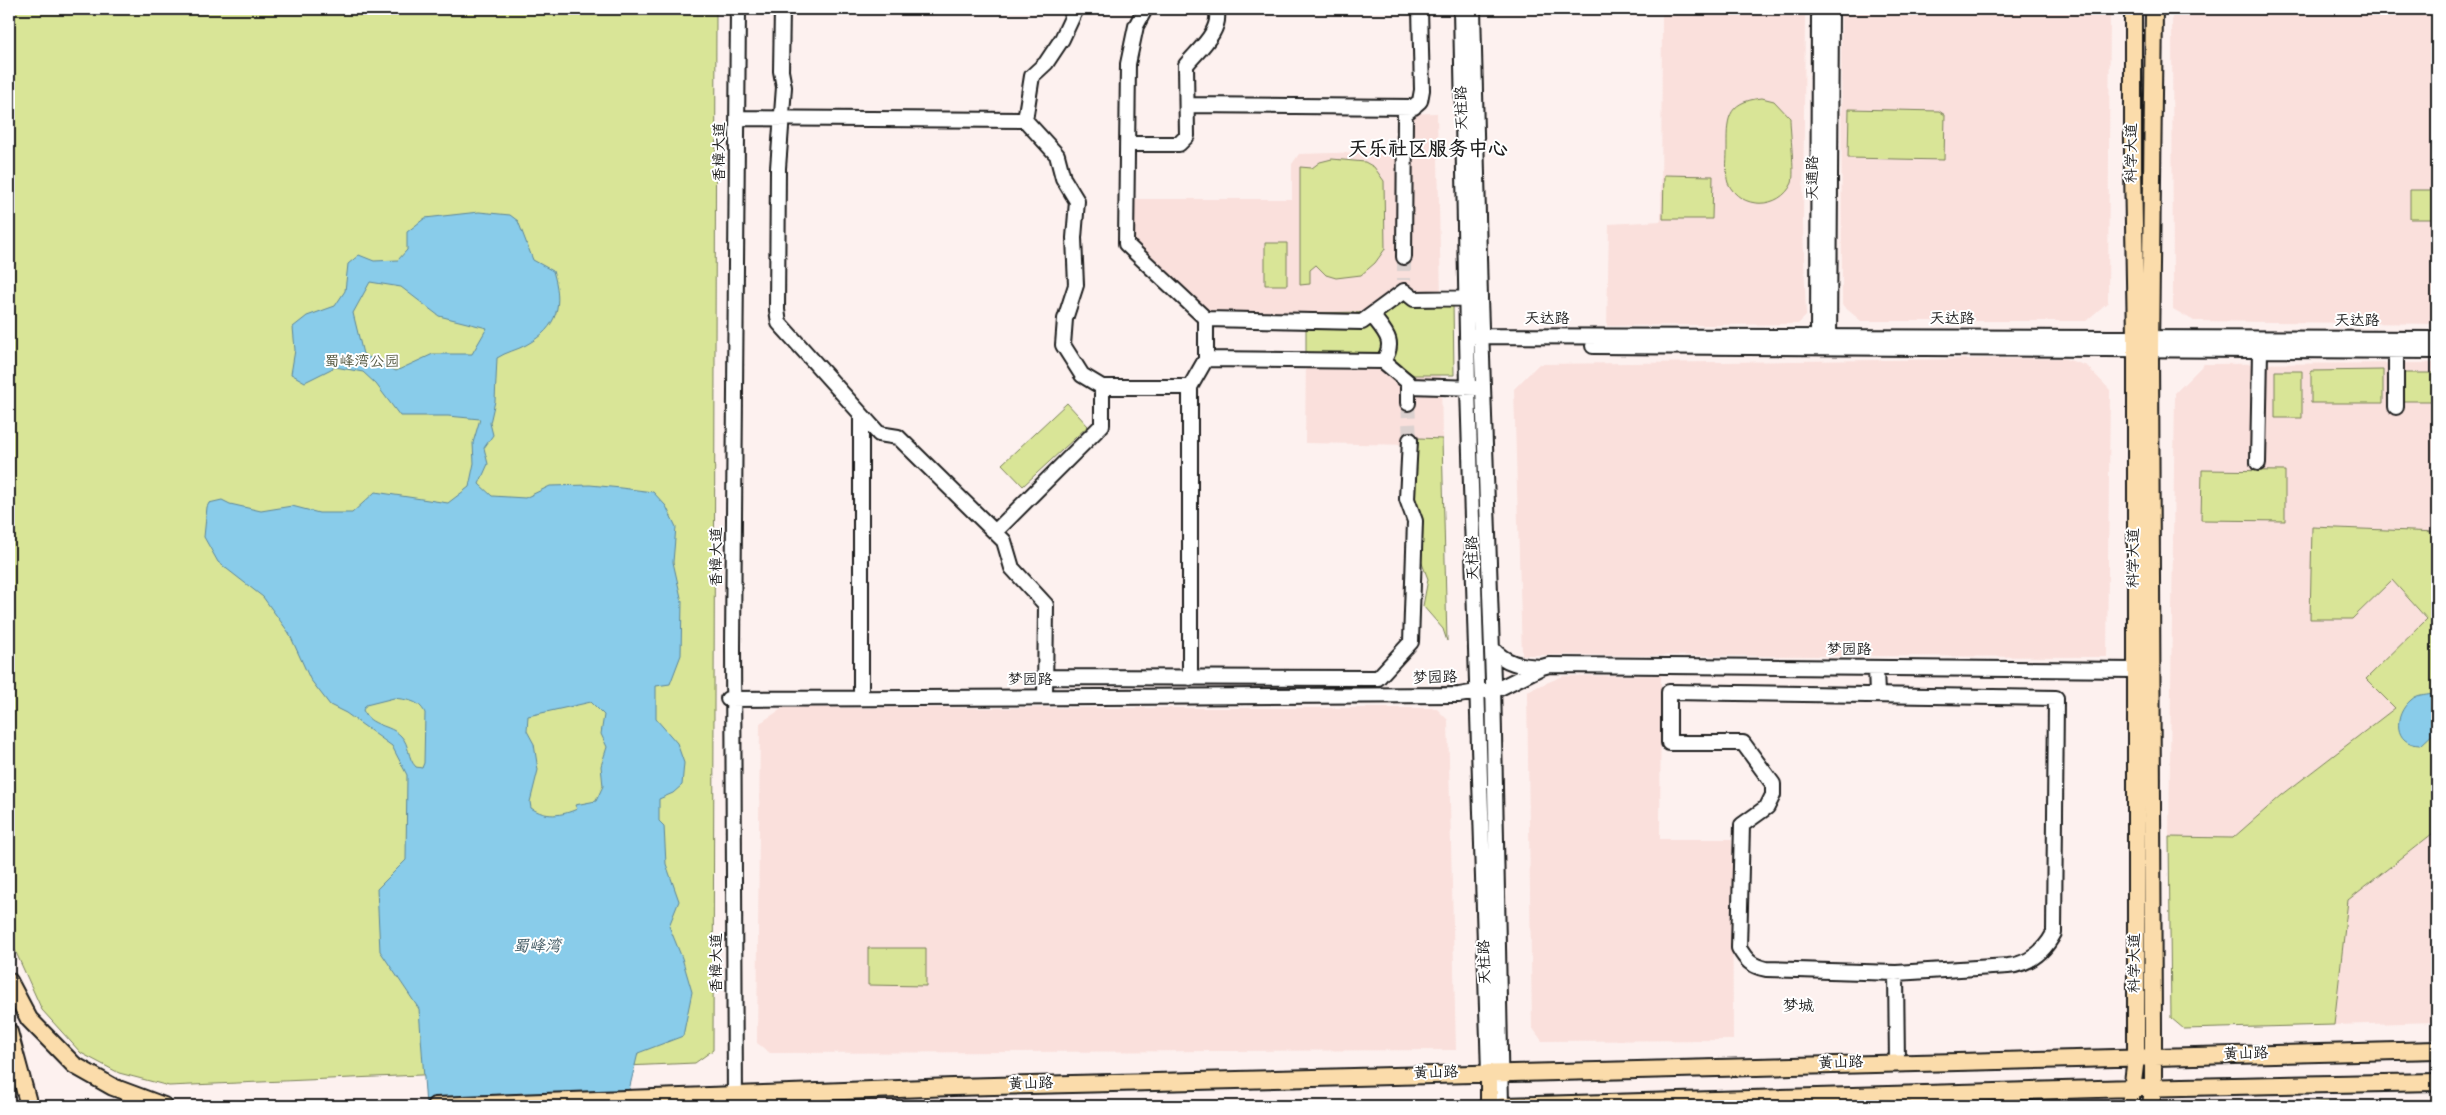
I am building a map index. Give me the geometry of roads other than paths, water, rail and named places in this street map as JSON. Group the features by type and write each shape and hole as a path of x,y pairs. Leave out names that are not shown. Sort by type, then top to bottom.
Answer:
{"main road":[{"name":"科学大道","path":"2133,9 2132,168 2143,344 2153,1057 2153,1088 2150,1106"},
{"name":"科学大道","path":"2130,1106 2134,1088 2136,1058 2136,670 2143,344 2154,9"},
{"path":"9,981 29,1019 74,1065 114,1088 164,1106"},
{"path":"9,1032 29,1106"},
{"name":"黄山路","path":"435,1106 637,1098 731,1100 1495,1073 2437,1050"},
{"name":"天柱路","path":"1489,1106 1495,1073"},
{"name":"黄山路","path":"1502,1106 1918,1101 2134,1088 2437,1082"}],"street":[{"name":"香樟大道","path":"730,9 731,1100"},
{"name":"香樟大道","path":"731,699 738,9"},
{"path":"782,9 780,71 784,87 778,168 777,310 779,323 880,434 898,437 1004,541 1012,568 1046,605 1045,697"},
{"path":"1026,120 1032,76 1046,63 1062,39 1076,9"},
{"path":"1145,9 1136,26 1128,64 1126,244 1206,319 1362,322 1404,285 1414,299 1473,298"},
{"path":"1127,144 1179,144 1187,136 1186,64 1213,33 1219,17 1216,9"},
{"path":"1404,257 1405,114 1420,101 1422,90 1420,9"},
{"name":"天柱路","path":"1461,9 1474,341 1468,388 1486,692 1495,1073 1502,1106"},
{"name":"天柱路","path":"1473,9 1473,298"},
{"name":"天通路","path":"1819,9 1824,342"},
{"name":"天通路","path":"1824,342 1831,9"},
{"path":"1187,105 1414,106"},
{"path":"738,118 1026,120 1057,155 1063,178 1077,201 1074,238 1076,285 1065,319 1063,345 1082,375 1102,387 1190,387"},
{"path":"1372,315 1390,343 1390,352 1383,361"},
{"path":"1190,678 1190,387 1206,359 1206,319"},
{"name":"天达路","path":"1474,341 2143,344 2437,339"},
{"name":"天柱路","path":"1474,341 1484,388 1492,648 1486,692"},
{"name":"天达路","path":"2143,344 2260,351 2437,351"},
{"path":"2258,464 2260,351"},
{"path":"2396,351 2396,407"},
{"path":"1206,359 1383,361 1408,382 1408,403"},
{"path":"1409,386 1484,388"},
{"path":"995,532 1102,425 1102,387"},
{"path":"861,414 861,698"},
{"path":"1045,677 1378,678 1411,642 1415,520 1407,499 1410,440"},
{"path":"1492,648 1507,661 1523,666 1542,667"},
{"name":"梦园路","path":"731,699 1441,696 1486,692 1542,667 2136,670"},
{"path":"1876,668 1877,695"},
{"path":"1669,692 2056,698 2054,933 2048,944 2042,952 2020,965 1896,972 1766,969 1747,961 1739,948 1742,825 1767,807 1773,795 1773,784 1743,743 1669,743 1669,692"},
{"path":"1896,972 1896,1063"}],"water":[{"name":"蜀峰湾","path":"479,212 510,215 518,221 533,260 553,271 556,283 558,304 556,314 546,330 526,345 497,358 495,401 490,423 493,435 484,448 488,464 479,484 492,496 525,498 550,486 590,485 653,492 666,506 676,527 673,562 682,602 681,655 670,684 656,686 656,719 677,743 684,763 682,785 673,793 659,799 659,821 664,826 666,864 679,901 669,926 682,958 692,992 683,1036 638,1053 629,1090 630,1106 426,1106 419,1009 380,951 377,889 406,860 407,775 392,746 346,713 330,705 310,679 289,633 263,597 218,562 204,537 207,507 209,503 222,500 230,504 261,511 292,506 319,513 352,513 375,492 448,503 469,487 474,463 473,443 480,419 448,416 400,416 376,384 363,372 335,367 305,382 291,374 295,350 293,327 307,316 335,306 345,291 348,264 359,255 374,261 398,260 407,250 407,232 425,218","holes":["370,282 401,287 439,316 487,328 472,354 433,354 396,371 363,354 353,313","394,698 412,701 419,705 425,713 424,763 422,768 416,767 413,763 406,743 401,736 391,729 375,723 366,716 363,710 366,705","591,702 604,715 601,734 607,747 601,766 603,786 596,801 575,805 577,809 554,815 548,815 531,808 530,802 538,770 534,744 527,731 528,716"]},
{"path":"2437,587 2437,640 2432,614"},
{"path":"2437,692 2437,730 2421,745 2412,744 2401,735 2399,721 2401,713 2405,706 2417,696"}],"tunnel":[{"path":"1404,257 1404,280"},
{"path":"1408,403 1410,440"}],"district":[{"name":"天乐社区服务中心","path":"1428,151"},
{"name":"梦城","path":"1798,1007"}],"park label":[{"name":"蜀峰湾公园","path":"362,363"}]}
